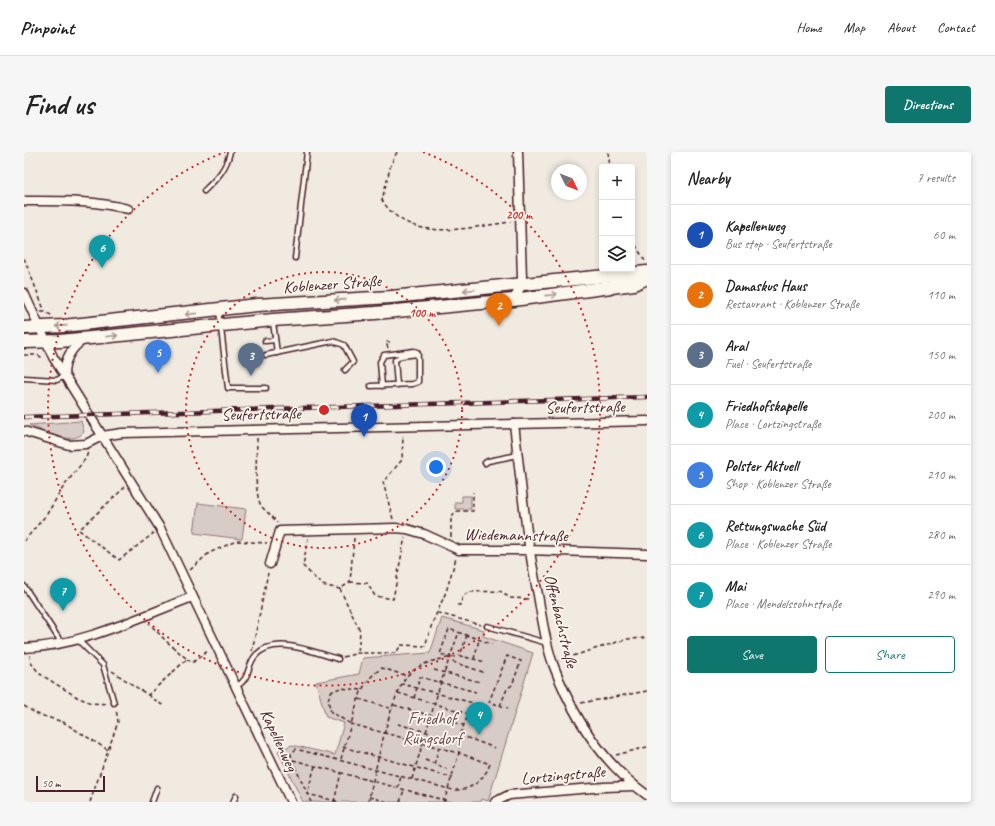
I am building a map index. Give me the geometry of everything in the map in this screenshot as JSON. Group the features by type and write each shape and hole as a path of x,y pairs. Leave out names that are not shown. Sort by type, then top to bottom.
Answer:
{"main road":[{"name":"Koblenzer Straße","path":"24,328 219,311 257,305 391,297 646,272"},
{"name":"Koblenzer Straße","path":"24,342 86,338 273,320 375,313 513,300 634,284 646,272"}],"street":[{"path":"513,300 522,284 518,152"},
{"path":"24,201 61,201 116,206 128,209"},
{"name":"Kapellenweg","path":"24,292 45,341 64,376 132,481 160,528 215,645 237,686 291,802"},
{"path":"64,376 64,367 69,354 74,346 86,338"},
{"name":"Seufertstraße","path":"24,431 68,445 86,444 102,436 122,433 257,428 647,421"},
{"name":"Offenbachstraße","path":"514,424 528,550 547,643 553,663 571,705 585,731 606,757 634,786 647,795"},
{"name":"Wiedemannstraße","path":"280,531 395,528 407,529 424,534 455,549 647,554"},
{"path":"270,564 280,531"},
{"path":"26,648 78,639 143,617 192,597"},
{"name":"Lortzingstraße","path":"495,802 509,795 634,786"}],"lane":[{"path":"204,192 222,174 230,152"},
{"path":"295,258 307,152"},
{"path":"219,311 228,388 266,388"},
{"path":"273,320 274,340 277,353"},
{"path":"265,341 274,340"},
{"path":"266,354 333,341 344,345 353,362 345,370"},
{"path":"222,346 228,345"},
{"path":"371,386 382,386 397,385 418,382 418,356 414,351 384,354 380,362 382,386"},
{"path":"397,385 395,360 401,356 418,356"},
{"path":"224,360 229,359"},
{"path":"24,378 57,380 64,376"},
{"path":"485,463 518,454"},
{"path":"24,586 61,642"},
{"path":"487,626 547,643"},
{"path":"78,639 103,665 114,704"},
{"path":"237,686 244,681 255,655 267,647 283,644 338,659"},
{"path":"152,802 157,788"},
{"path":"233,802 236,796"}],"path":[{"path":"397,152 391,164 382,200 389,211 403,222 418,228 440,230 519,221"},
{"path":"608,152 610,164"},
{"path":"635,246 646,272"},
{"path":"24,258 45,312"},
{"path":"395,528 383,482 402,460 404,426"},
{"path":"257,428 256,494 262,507 274,518 280,531"},
{"path":"24,541 47,514 64,486 86,458 88,450 86,444"},
{"path":"132,481 79,530 119,560 160,528"},
{"path":"338,659 358,653 396,652 401,645 425,646 432,624 438,613 455,549 451,517 456,511 473,511 473,492"},
{"path":"310,530 303,566 322,585 340,589 350,582 367,583 375,596 393,599 407,529"},
{"path":"350,582 355,530"},
{"path":"183,577 209,553 236,541 275,544"},
{"path":"255,655 251,650 270,564"},
{"path":"340,589 360,631 358,653"},
{"path":"457,605 460,605 463,596 469,592 500,591 510,598 516,597 522,600 538,598"},
{"path":"438,613 487,626"},
{"path":"143,617 166,641 192,663 215,645"},
{"path":"483,672 453,662 450,657 440,654 449,629 492,644"},
{"path":"412,779 437,693 459,632"},
{"path":"460,656 467,635"},
{"path":"553,663 627,639 647,638"},
{"path":"474,658 480,640"},
{"path":"26,648 31,663 40,674 77,697 91,703 114,704 118,722 90,802"},
{"path":"368,802 394,705 402,684 407,676 429,662 450,657 460,656 486,662"},
{"path":"500,706 507,689 512,685 521,661 506,656 489,702 500,706 508,708"},
{"path":"148,695 187,658"},
{"path":"103,665 165,707"},
{"path":"340,759 361,690 367,679 382,668 407,676"},
{"path":"434,670 480,682"},
{"path":"414,698 420,677 476,692"},
{"path":"402,684 473,703 466,723 462,725 458,741 459,753 444,801"},
{"path":"311,802 292,760 291,754 296,749 340,759 449,789 459,790 472,786 486,774 490,764 422,742 351,724 331,712 328,707 328,700 331,692 340,688 361,690"},
{"path":"571,705 647,691"},
{"path":"398,693 469,714"},
{"path":"358,699 393,709"},
{"path":"394,705 462,725"},
{"path":"24,706 37,714 63,722 108,750"},
{"path":"398,724 458,741"},
{"path":"460,735 495,748"},
{"path":"606,757 647,747"},
{"path":"344,748 452,778"},
{"path":"434,764 439,748"},
{"path":"292,760 451,802"},
{"path":"425,760 447,769"},
{"path":"307,794 315,766"},
{"path":"334,801 341,773"},
{"path":"398,788 401,776"},
{"path":"400,802 404,790"},
{"path":"307,794 340,802"},
{"path":"369,797 389,802"}],"green space":[{"path":"81,421 84,432 79,436 72,438 65,438 50,434 29,425"},
{"path":"462,496 471,496 471,509 455,509 455,502 462,502"},
{"path":"198,503 246,509 242,539 194,533"},
{"name":"Friedhof Rüngsdorf","path":"442,618 484,630 483,636 533,653 488,801 481,799 480,802 303,802 278,751 292,745 335,755 344,723 326,717 316,682 359,674 363,658 430,653"}],"railway":[{"path":"24,417 647,397"}],"place":[{"name":"Rettungswache Süd","path":"102,268"},
{"name":"Damaskus Haus","path":"499,326"},
{"name":"Polster Aktuell","path":"158,373"},
{"name":"Aral","path":"251,376"},
{"name":"Kapellenweg","path":"364,437"},
{"name":"Mai","path":"63,611"},
{"name":"Friedhofskapelle","path":"479,735"}]}
